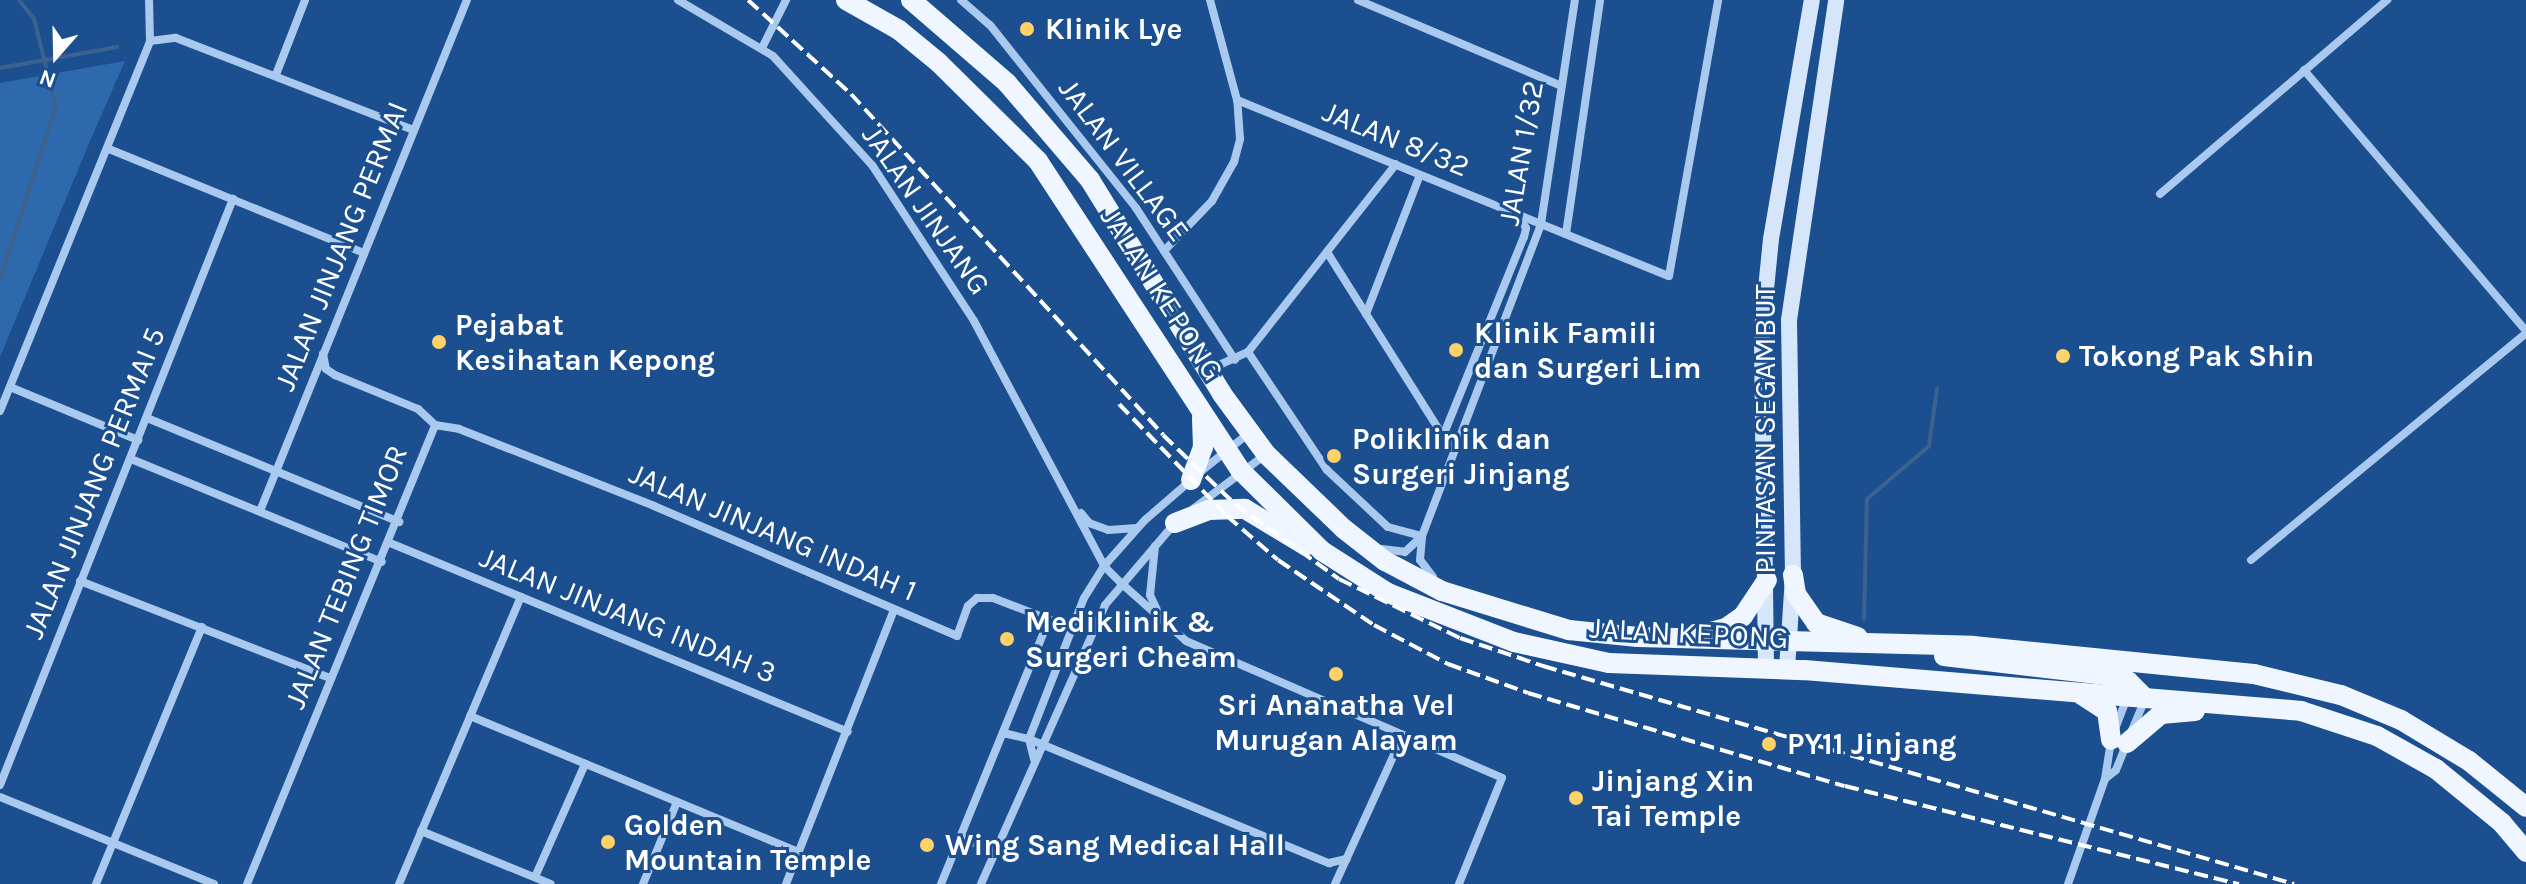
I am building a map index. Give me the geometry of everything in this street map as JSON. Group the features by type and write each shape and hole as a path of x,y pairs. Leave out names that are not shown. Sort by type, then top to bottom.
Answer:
{"main road":[{"name":"JALAN KEPONG","path":"846,0 912,40 1038,161 1241,471 1322,551 1388,593 1537,648 1609,663 1787,669 2136,694 2250,704 2340,721 2396,746 2467,791 2526,852"},
{"name":"JALAN KEPONG","path":"911,0 965,42 1055,136 1090,180 1208,370 1266,454 1344,529 1385,561 1442,591 1539,622 1581,631 1684,639 1896,647 1973,646 2254,674 2341,695 2401,720 2501,784 2526,807"},
{"name":"PINTASAN SEGAMBUT","path":"1766,668 1762,329 1771,239 1812,0"},
{"name":"PINTASAN SEGAMBUT","path":"1787,669 1793,575 1789,320 1836,0"},
{"path":"1191,480 1203,447 1202,414"},
{"path":"1175,523 1209,510 1245,509 1292,541 1322,551"},
{"path":"1793,575 1796,594 1816,623 1896,647 2114,676 2136,694 2166,679 2229,680 2254,674"},
{"path":"1684,639 1735,622 1767,580"},
{"path":"2075,692 2107,711 2119,741 2161,714 2250,704"},
{"path":"2501,784 2526,797"}],"street":[{"path":"0,411 109,149 150,41 149,0"},
{"path":"277,72 305,0"},
{"name":"JALAN JINJANG PERMAI","path":"260,511 323,347 467,0"},
{"name":"JALAN JINJANG","path":"678,0 762,48 872,165 974,321 1104,566 1121,583 1186,641 1502,778 1459,884"},
{"path":"762,48 786,0"},
{"name":"JALAN VILLAGE","path":"961,0 990,25 1136,208 1235,360"},
{"path":"1164,251 1212,201 1234,162 1240,139 1237,100 1210,0"},
{"path":"1358,0 1562,86"},
{"name":"JALAN 1/32","path":"1422,536 1541,224 1575,0"},
{"path":"1566,234 1600,0"},
{"name":"JALAN 8/32","path":"1237,100 1669,276 1718,0"},
{"path":"2160,194 2387,0"},
{"path":"150,41 176,38 277,72 413,130"},
{"path":"2251,560 2526,332 2304,70"},
{"path":"109,149 362,252"},
{"path":"1208,370 1248,352 1396,164"},
{"path":"1366,314 1420,175"},
{"name":"JALAN JINJANG PERMAI 5","path":"0,785 233,199"},
{"path":"1443,436 1524,237 1526,228 1517,214"},
{"path":"1327,252 1443,436 1456,445"},
{"name":"JALAN TEBING TIMOR","path":"247,884 330,678 399,522 435,425 418,409 326,369 323,347"},
{"path":"1248,352 1327,470 1388,527 1422,536"},
{"path":"10,387 138,440"},
{"path":"147,418 399,522"},
{"name":"JALAN JINJANG INDAH 1","path":"435,425 459,429 654,506 957,636 968,606 977,598 993,598 1071,628"},
{"path":"1034,759 1029,739 1071,628 1104,566 1139,527 1249,432"},
{"path":"981,884 1034,759 1046,745 1105,605 1175,523 1266,454"},
{"path":"131,459 382,562"},
{"name":"JALAN JINJANG","path":"1073,503 1098,527 1139,527"},
{"path":"1344,529 1397,554 1411,549 1422,536"},
{"path":"1422,536 1420,560 1434,578 1539,622"},
{"path":"1156,542 1150,595 1168,626"},
{"name":"JALAN JINJANG INDAH 3","path":"390,543 848,732"},
{"path":"80,581 330,678"},
{"path":"399,884 521,597"},
{"path":"786,884 894,610"},
{"path":"941,884 1049,619"},
{"path":"96,884 202,627"},
{"path":"2068,884 2136,694"},
{"path":"2105,779 2116,770 2119,741 2136,694"},
{"path":"470,716 799,852"},
{"path":"1003,733 1046,745 1329,863 1347,859"},
{"path":"1335,884 1403,735"},
{"path":"535,877 585,764"},
{"path":"0,797 214,884"},
{"path":"643,884 677,802"},
{"path":"421,831 551,884"},
{"path":"960,837 995,852"}],"shaded area":[{"path":"125,61 90,141 0,357 0,83"}],"waterway":[{"path":"0,279 56,107 34,19 19,0"},
{"path":"0,68 117,47"},
{"path":"1864,619 1867,499 1929,446 1937,389"}],"railway":[{"path":"748,0 851,94 1163,435 1235,504 1339,579 1460,638 1543,666 2294,884"},
{"path":"1119,404 1227,516 1278,560 1374,625 1448,664 1528,693 1845,786 2239,884"}],"place":[{"name":"Klinik Lye","path":"1027,29"},
{"name":"Pejabat Kesihatan Kepong","path":"439,342"},
{"name":"Klinik Famili dan Surgeri Lim","path":"1456,350"},
{"name":"Tokong Pak Shin","path":"2063,356"},
{"name":"Poliklinik dan Surgeri Jinjang","path":"1334,456"},
{"name":"Mediklinik & Surgeri Cheam","path":"1007,639"},
{"name":"Sri Ananatha Vel Murugan Alayam","path":"1336,674"},
{"name":"PY11 Jinjang","path":"1769,744"},
{"name":"Jinjang Xin Tai Temple","path":"1576,798"},
{"name":"Golden Mountain Temple","path":"608,842"},
{"name":"Wing Sang Medical Hall","path":"927,845"}]}
